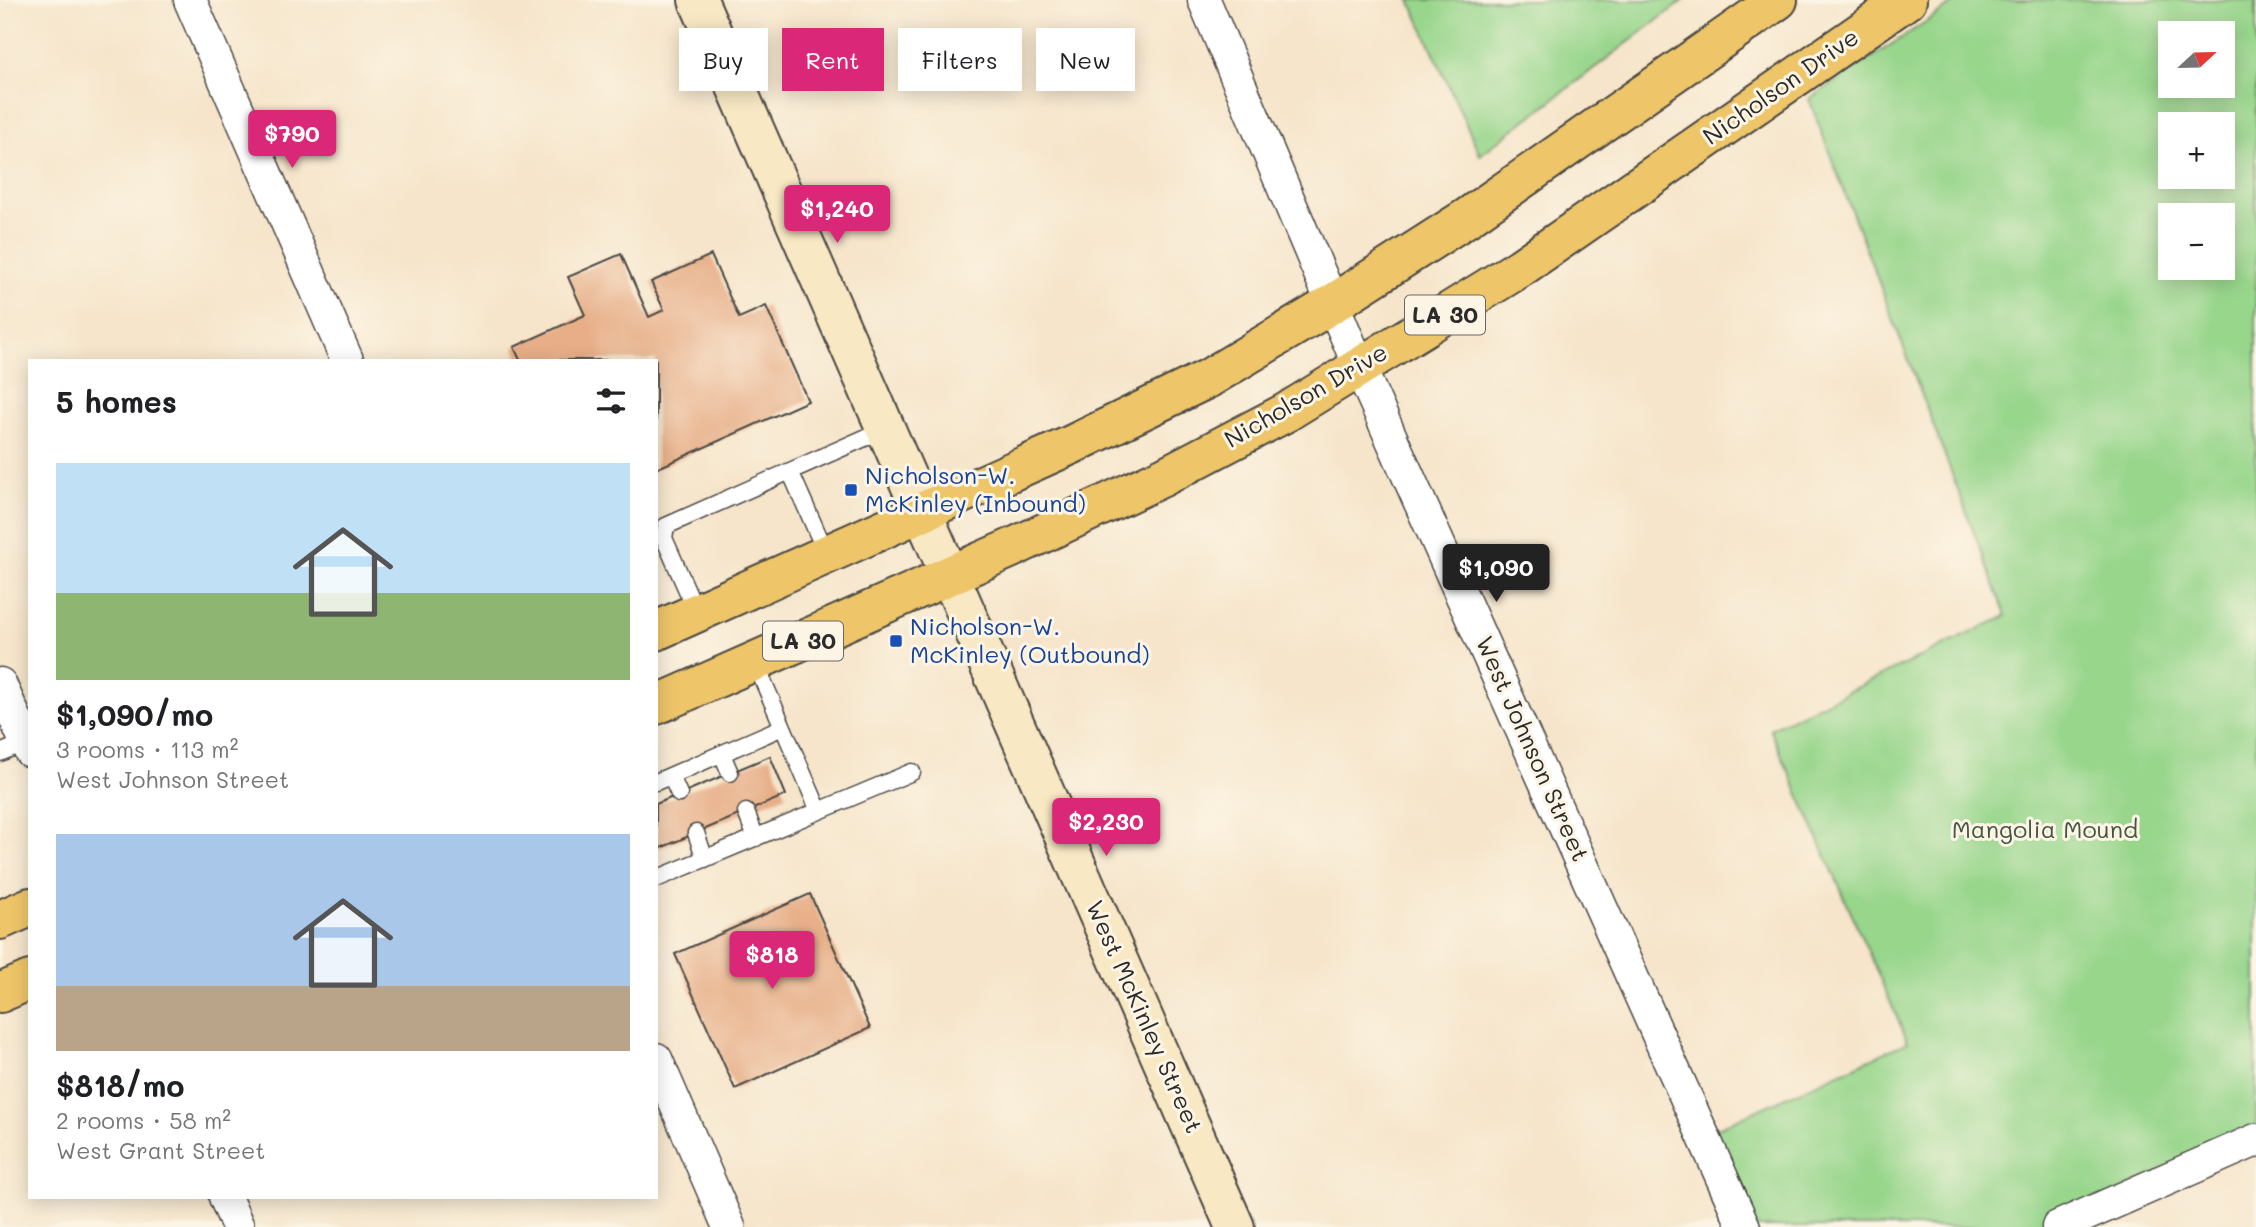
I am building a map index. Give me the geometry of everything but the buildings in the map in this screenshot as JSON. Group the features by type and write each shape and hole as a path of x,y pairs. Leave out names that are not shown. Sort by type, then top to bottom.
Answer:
{"main road":[{"name":"LA 30","path":"658,630 1071,445 1209,378 1332,304 1516,184 1778,0"},
{"name":"Nicholson Drive","path":"658,704 950,576 1163,477 1285,413 1520,268 1907,0"},
{"path":"0,920 28,908"},
{"path":"0,993 28,981"}],"street":[{"path":"190,0 347,359"},
{"name":"West McKinley Street","path":"698,0 1235,1227"},
{"name":"West Johnson Street","path":"1204,0 1359,366 1744,1227"},
{"path":"0,684 18,748"},
{"path":"658,1064 729,1227"},
{"path":"2058,1227 2256,1140"},
{"path":"226,1199 238,1227"}],"lane":[{"path":"697,613 664,538 666,526 884,429"},
{"path":"790,471 827,555"},
{"path":"755,662 819,811"},
{"path":"679,794 664,779 783,727"},
{"path":"722,754 730,773"},
{"path":"658,878 912,772"},
{"path":"746,812 756,838"},
{"path":"696,833 705,859"}],"green space":[{"path":"1410,0 1684,0 1480,155"},
{"name":"Mangolia Mound","path":"1959,0 2256,0 2256,1127 2043,1227 1744,1227 1702,1135 1908,1042 1770,729 2006,616 1809,99"}],"place":[{"name":"Nicholson-W. McKinley (Inbound)","path":"851,490"},
{"name":"Nicholson-W. McKinley (Outbound)","path":"896,641"}]}
